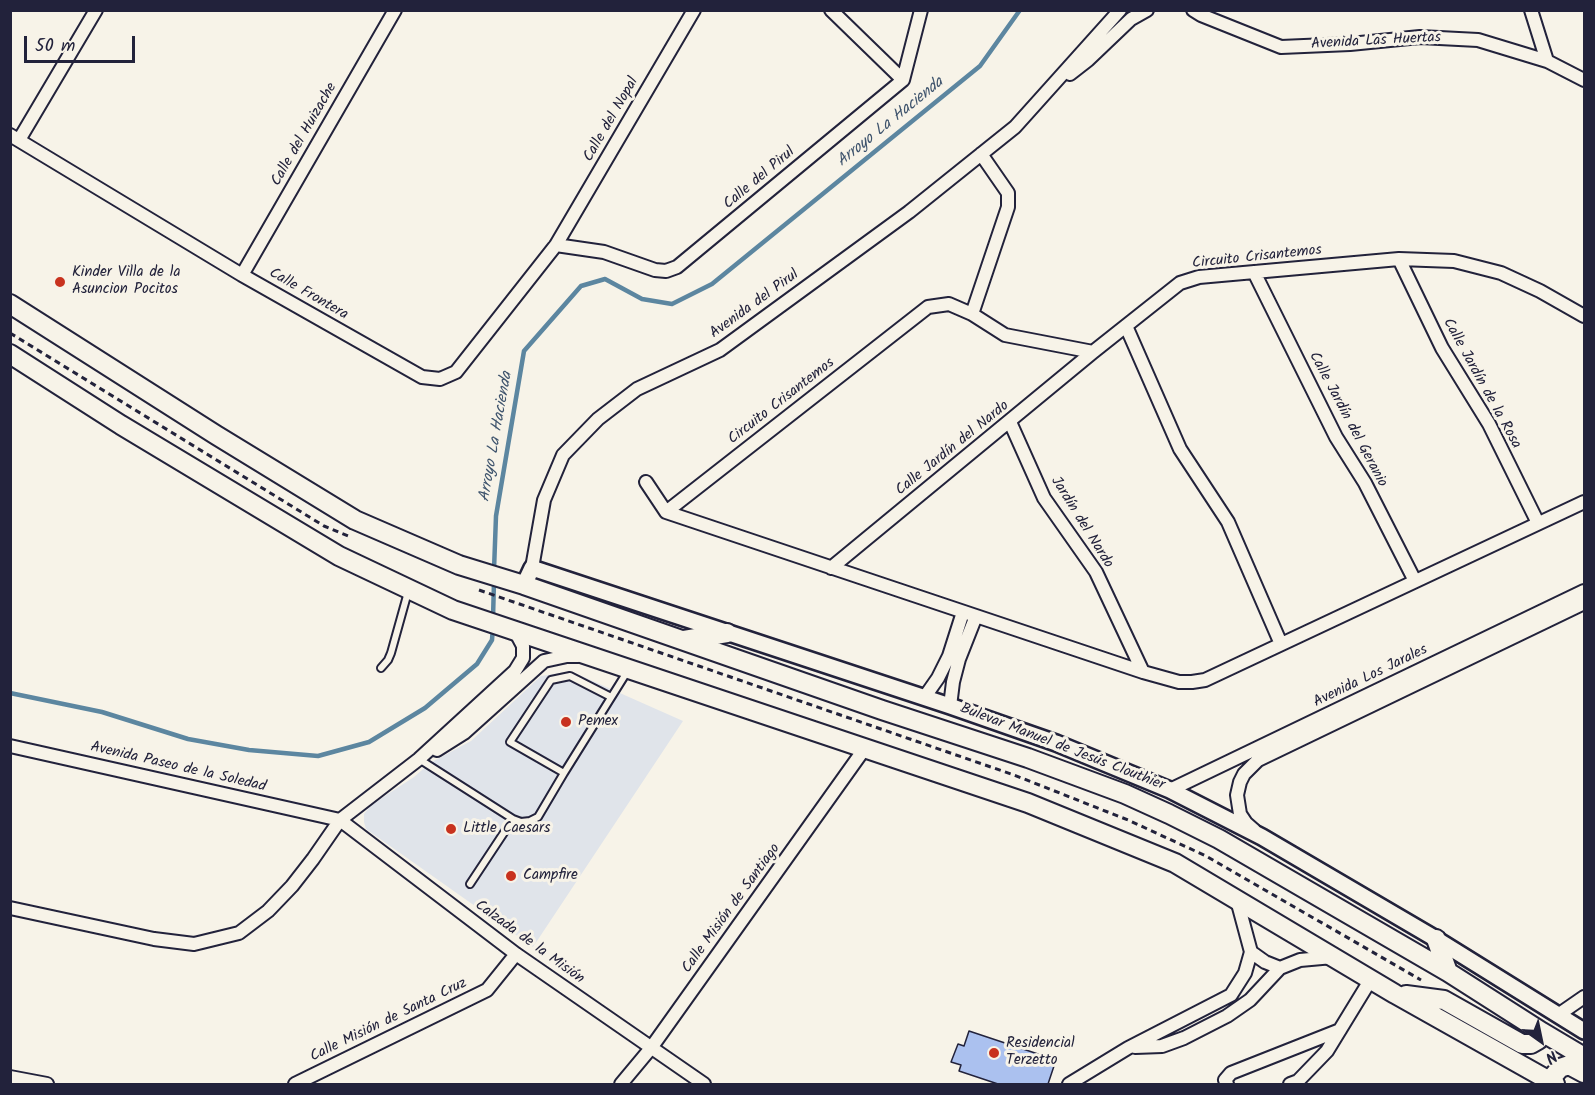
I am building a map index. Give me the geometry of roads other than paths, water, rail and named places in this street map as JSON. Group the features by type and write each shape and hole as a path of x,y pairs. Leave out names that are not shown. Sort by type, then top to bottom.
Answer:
{"main road":[{"path":"10,304 216,435 355,519 459,565 524,585 882,710 1038,761 1125,794 1219,839 1448,972 1584,1057"},
{"path":"10,354 121,425 339,556 453,610 1028,803 1175,863 1395,994 1552,1083 1560,1068 1569,1065 1584,1073"},
{"path":"684,640 727,633"},
{"path":"1437,939 1448,972"},
{"path":"1395,994 1444,1000 1522,1044 1531,1044 1538,1040 1542,1032"}],"street":[{"path":"15,137 96,10"},
{"name":"Calle del Huizache","path":"242,275 395,10"},
{"name":"Calle del Nopal","path":"556,245 694,10"},
{"path":"831,10 903,80 921,10"},
{"path":"1047,92 1119,10"},
{"path":"1047,92 1088,60 1131,19 1147,10"},
{"path":"1531,10 1547,61"},
{"name":"Avenida Las Huertas","path":"1199,12 1281,47 1350,44 1420,37 1478,40 1547,61 1584,80"},
{"name":"Calle del Pirul","path":"556,245 604,252 655,270 666,271 677,267 903,80"},
{"name":"Avenida del Pirul","path":"532,568 544,500 563,455 598,419 637,389 720,350 909,212 1015,127 1047,92"},
{"name":"Calle Frontera","path":"15,137 242,275 422,377 440,379 456,372 556,245"},
{"path":"972,314 1008,207 1008,193 981,154"},
{"name":"Circuito Crisantemos","path":"666,512 928,307 949,304 972,314 1005,335 1093,352 1180,283 1199,277 1399,259 1454,261 1501,273 1540,291 1584,316"},
{"name":"Calle Jardín de la Rosa","path":"1399,259 1442,348 1490,424 1538,523"},
{"name":"Calle Jardín del Geranio","path":"1254,272 1336,437 1365,483 1415,581"},
{"path":"1126,326 1180,449 1227,522 1281,644"},
{"name":"Calle Jardín del Nardo","path":"831,568 1093,352"},
{"name":"Jardín del Nardo","path":"1010,422 1044,498 1096,572 1143,672"},
{"path":"646,482 666,512 1143,672 1179,682 1204,680 1584,502"},
{"path":"524,585 532,568"},
{"name":"Bulevar Manuel de Jesús Clouthier","path":"532,568 950,706 1056,743 1170,790 1262,837 1437,939 1584,1031"},
{"name":"Avenida Los Jarales","path":"1170,790 1584,591"},
{"name":"Avenida Los Jarales","path":"1262,837 1246,823 1240,814 1237,795 1244,774 1258,760 1584,603"},
{"path":"924,698 938,678 970,614"},
{"path":"950,706 953,682 970,614"},
{"path":"10,908 154,939 194,944 239,933 268,911 292,886 314,859 340,820 419,759 515,671 523,658 523,646 515,631"},
{"path":"419,759 464,733 544,661 567,656 593,656"},
{"name":"Avenida Paseo de la Soledad","path":"10,746 340,820"},
{"name":"Calle Misión de Santiago","path":"621,1084 651,1048 865,748"},
{"name":"Calzada de la Misión","path":"340,820 516,954 704,1084"},
{"path":"1069,1084 1128,1048 1231,995 1245,973 1251,952 1237,900"},
{"path":"1251,952 1264,962 1280,968"},
{"name":"Calle Misión de Santa Cruz","path":"295,1084 487,990 516,954"},
{"path":"1128,1048 1162,1046 1184,1038 1227,1016 1250,999 1280,968 1300,960 1333,957"},
{"path":"1290,1084 1298,1081 1327,1051 1371,979"},
{"path":"1558,1015 1584,997"},
{"path":"1227,1084 1225,1080 1231,1074 1340,1030"},
{"path":"10,1077 47,1084"}],"lane":[{"path":"381,668 391,653 409,589"},
{"path":"419,759 513,819 521,822 530,821 538,817 629,669"},
{"path":"564,773 510,742 551,680 570,676 611,697"},
{"path":"470,884 513,819"}],"waterway":[{"name":"Arroyo La Hacienda","path":"494,570 496,516 524,351 581,286 605,279 642,299 672,304 712,284 980,66 1020,10"},
{"name":"Arroyo La Hacienda","path":"493,618 494,582"},
{"name":"Arroyo La Hacienda","path":"10,693 102,712 188,739 249,750 318,756 369,742 425,708 477,664 492,640 493,627"}],"place":[{"name":"Kinder Villa de la Asuncion Pocitos","path":"60,282"},
{"name":"Pemex","path":"566,722"},
{"name":"Little Caesars","path":"451,829"},
{"name":"Campfire","path":"511,876"},
{"name":"Residencial Terzetto","path":"994,1053"}]}
